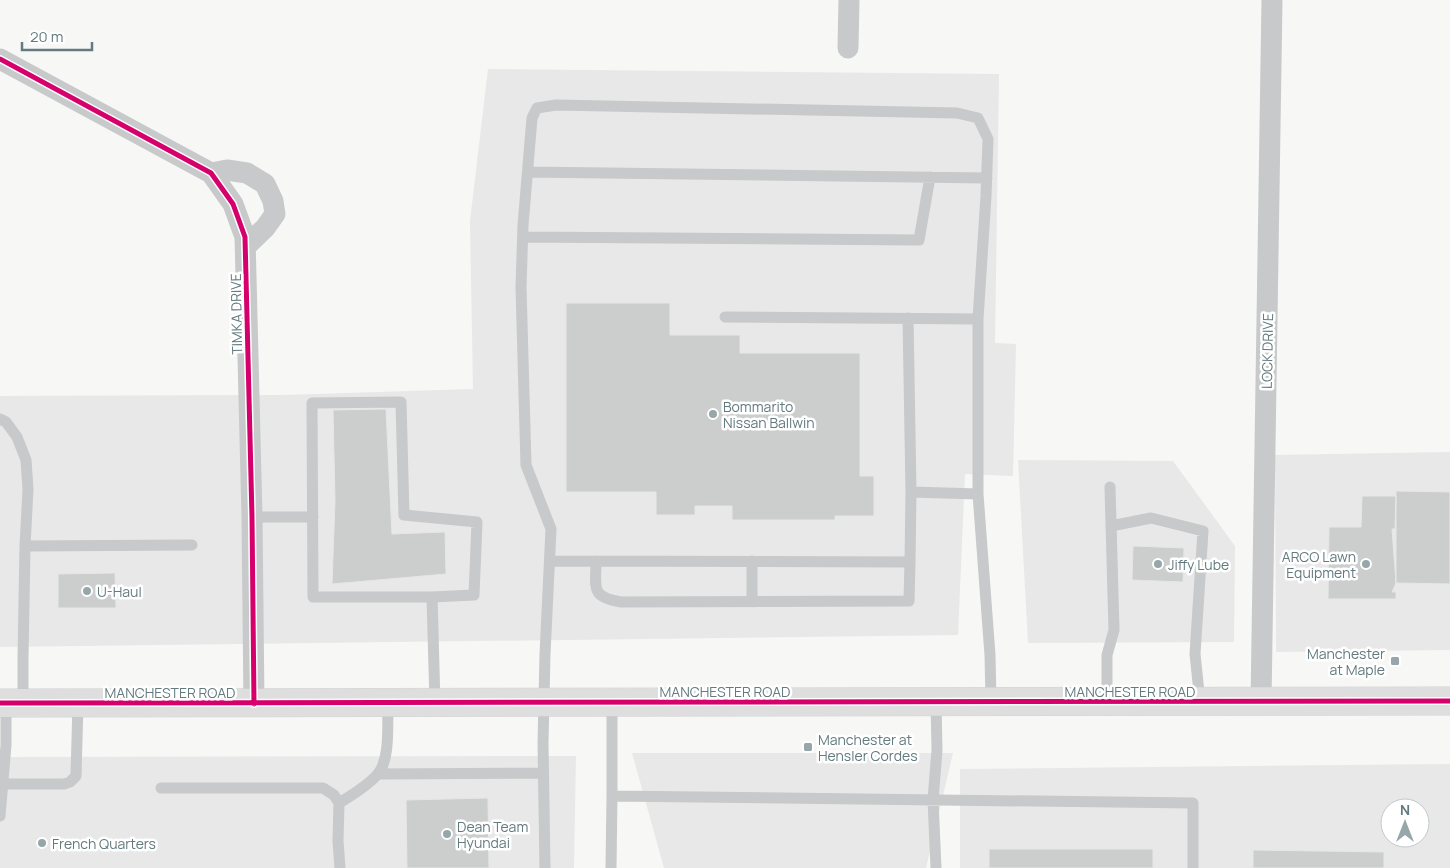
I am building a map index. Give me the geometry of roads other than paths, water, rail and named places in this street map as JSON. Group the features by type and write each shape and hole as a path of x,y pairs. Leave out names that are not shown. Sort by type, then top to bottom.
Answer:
{"highway":[{"name":"MANCHESTER ROAD","path":"10,703 1450,701"}],"street":[{"path":"848,48 849,0"},
{"name":"LOCK DRIVE","path":"1261,702 1272,0"},
{"name":"TIMKA DRIVE","path":"0,59 211,173 233,204 245,236 246,246 254,704"},
{"path":"211,173 227,170 247,173 264,184 273,200 274,214 265,228 246,246"}],"lane":[{"path":"545,868 542,743 551,528 526,465 521,286 522,237 532,118 537,108 556,105 957,113 978,118 988,139 978,319 978,494 990,655 991,702"},
{"path":"528,172 986,178"},
{"path":"522,237 919,240 930,177"},
{"path":"725,317 978,319"},
{"path":"596,561 596,589 600,596 607,600 621,602 909,601 908,318"},
{"path":"401,402 404,515 477,522 474,595 432,597 312,597 312,403 401,402"},
{"path":"0,419 6,422 16,437 26,460 28,489 23,658 10,703 0,816"},
{"path":"1107,702 1107,655 1114,630 1110,488"},
{"path":"910,492 978,494"},
{"path":"252,517 312,516"},
{"path":"1111,526 1151,518 1203,531 1195,654 1200,702"},
{"path":"25,546 192,545"},
{"path":"550,561 910,562"},
{"path":"752,561 752,602"},
{"path":"432,597 435,703"},
{"path":"936,702 937,750 933,800 936,868"},
{"path":"2,784 64,784 70,782 76,776 78,703"},
{"path":"339,803 365,787 378,774 384,760 387,743 388,703"},
{"path":"611,868 612,703"},
{"path":"378,774 543,773"},
{"path":"161,788 323,788 334,795 339,803 338,841 340,868"},
{"path":"612,796 1193,803 1193,868"}],"place":[{"name":"Bommarito Nissan Ballwin","path":"713,414"},
{"name":"Jiffy Lube","path":"1158,564"},
{"name":"ARCO Lawn Equipment","path":"1366,564"},
{"name":"U-Haul","path":"87,591"},
{"name":"Manchester at Maple","path":"1395,661"},
{"name":"Manchester at Hensler Cordes","path":"808,747"},
{"name":"Dean Team Hyundai","path":"447,834"},
{"name":"French Quarters","path":"42,843"}]}
